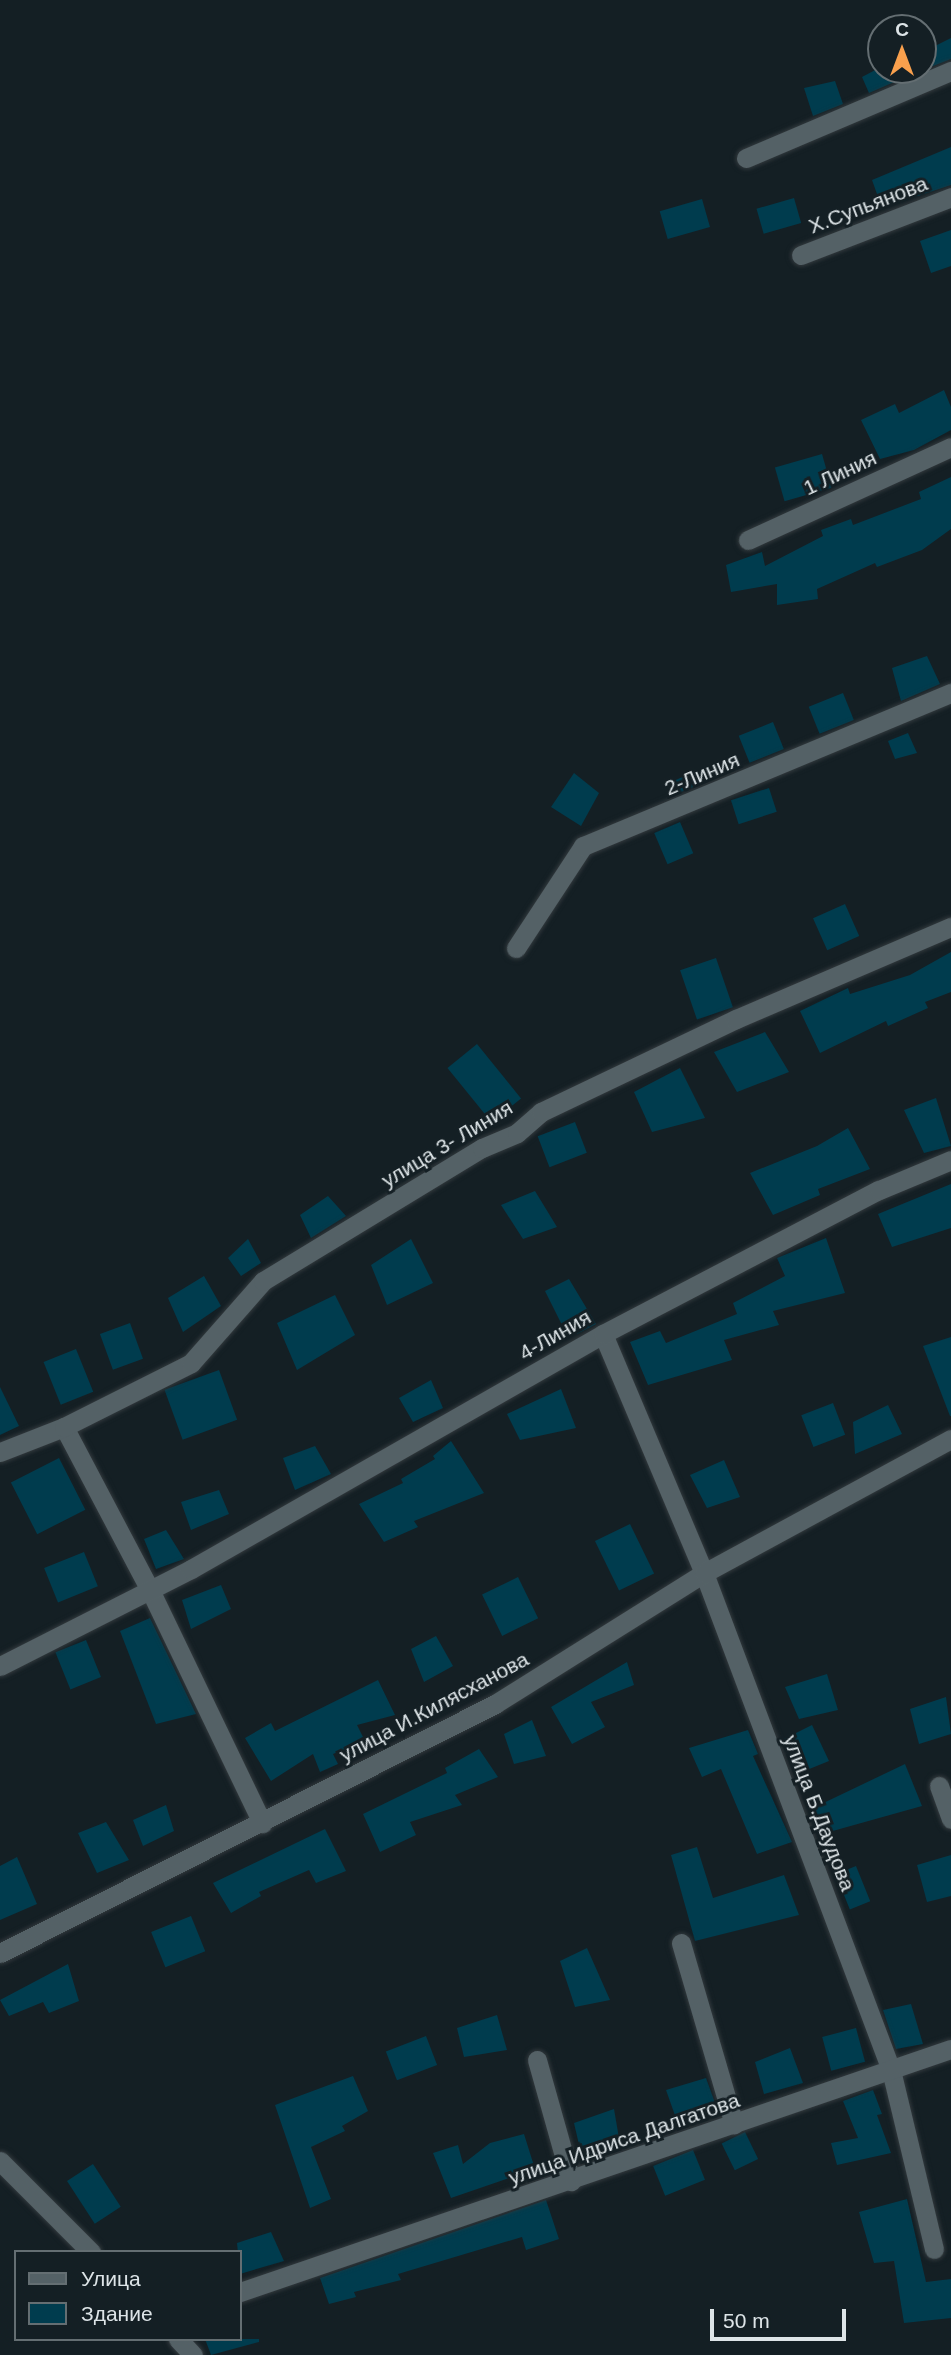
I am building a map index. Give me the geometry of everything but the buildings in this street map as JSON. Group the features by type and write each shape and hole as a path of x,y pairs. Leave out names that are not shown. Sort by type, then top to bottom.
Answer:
{"street":[{"path":"746,158 951,71"},
{"name":"Х.Супьянова","path":"801,254 951,197"},
{"name":"1 Линия","path":"748,540 951,447"},
{"name":"2-Линия","path":"516,948 583,846 951,692"},
{"name":"улица 3- Линия","path":"0,1452 64,1427 191,1363 263,1281 482,1148 517,1132 541,1112 736,1019 951,927"},
{"name":"4-Линия","path":"0,1666 191,1569 603,1334 879,1189 951,1160"},
{"name":"улица Б.Даудова","path":"603,1334 704,1573 891,2070 934,2249"},
{"path":"64,1427 150,1590 262,1823"},
{"name":"улица И.Килясханова","path":"0,1953 495,1704 704,1573 951,1439"},
{"path":"939,1786 951,1819"},
{"path":"681,1943 734,2124"},
{"name":"улица Идриса Далгатова","path":"242,2291 311,2271 951,2049"},
{"path":"537,2060 570,2181"},
{"path":"0,2161 89,2250"},
{"path":"180,2341 193,2355"}]}
